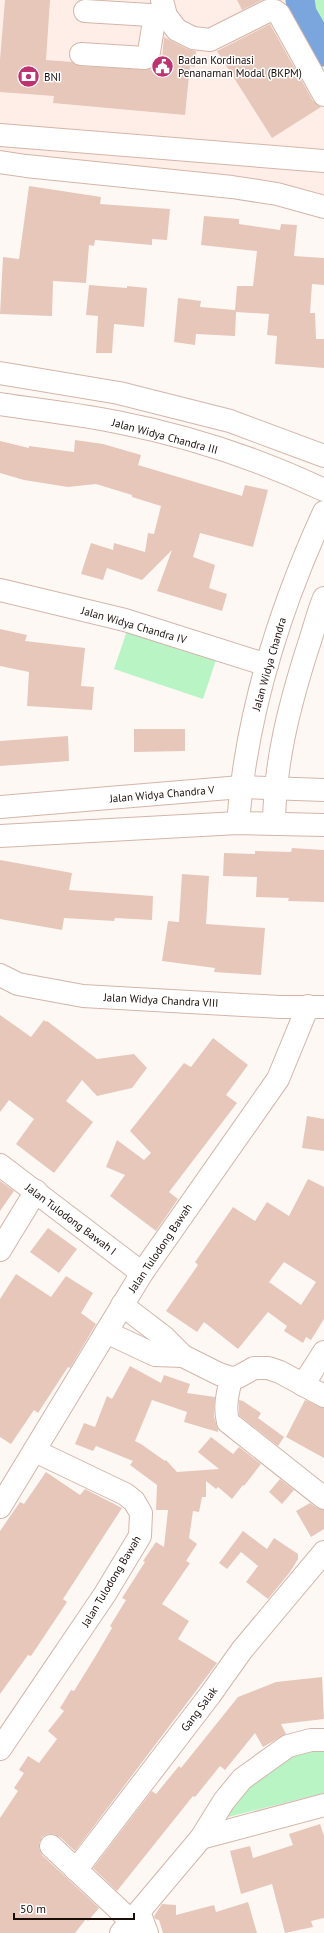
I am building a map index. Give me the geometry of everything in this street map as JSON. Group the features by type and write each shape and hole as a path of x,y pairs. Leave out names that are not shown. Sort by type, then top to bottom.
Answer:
{"street":[{"path":"85,11 161,10"},
{"path":"81,54 145,58 149,52 161,10"},
{"path":"161,10 177,30 193,38 210,40 268,11 275,11 279,14 324,95"},
{"path":"0,135 324,160"},
{"path":"0,162 232,187 277,194 324,207"},
{"path":"0,373 118,393 230,421 324,456"},
{"name":"Jalan Widya Chandra III","path":"0,404 117,422 181,437 272,466 324,490"},
{"name":"Jalan Widya Chandra","path":"238,823 241,787 251,726 267,665 294,584 324,512"},
{"name":"Jalan Widya Chandra IV","path":"0,590 125,620 267,665"},
{"path":"274,822 275,787 285,729 299,675 324,598"},
{"name":"Jalan Widya Chandra V","path":"0,807 241,787 275,787 324,790"},
{"path":"0,836 238,823 274,822 324,824"},
{"name":"Jalan Widya Chandra VIII","path":"0,975 18,984 83,996 280,1007 316,1006"},
{"name":"Jalan Tulodong Bawah","path":"0,1507 142,1273 278,1079 291,1049 316,1006"},
{"path":"280,1007 291,1049"},
{"name":"Jalan Tulodong Bawah I","path":"0,1165 142,1273"},
{"path":"0,1250 36,1191"},
{"path":"122,1305 164,1337 183,1356 219,1374 231,1378 238,1377 254,1368 268,1368 280,1372 324,1396"},
{"path":"106,1332 155,1355 183,1356"},
{"path":"303,1385 324,1352"},
{"path":"231,1378 225,1411 228,1422 324,1498"},
{"name":"Jalan Tulodong Bawah","path":"0,1749 105,1594 140,1536 141,1513 134,1501 125,1494 35,1451"},
{"name":"Gang Salak","path":"76,1870 210,1695 242,1650 324,1552"},
{"path":"51,1846 135,1925 201,1838 224,1801 242,1780 288,1746 311,1740 324,1740"},
{"path":"201,1838 324,1805"}],"shaded area":[{"name":"Badan Kordinasi Penanaman Modal (BKPM)","path":"0,0 324,0 324,211 0,164"}],"green space":[{"path":"309,0 324,0 324,35 311,10"},
{"path":"129,625 218,654 203,699 114,669"},
{"path":"324,1745 324,1793 220,1819 245,1784 291,1751"}],"building":[{"path":"5,0 50,0 46,60 72,62 80,66 161,70 164,37 187,49 196,51 195,67 190,66 185,115 53,103 54,96 0,92 0,60"},
{"path":"237,0 262,0 242,10"},
{"path":"270,24 313,101 321,107 272,138 217,51"},
{"path":"29,186 101,197 100,204 170,209 167,240 152,239 152,245 95,240 94,246 89,245 86,283 53,281 52,316 0,314 3,257 19,259"},
{"path":"204,216 239,219 239,224 280,230 281,224 297,225 294,256 324,258 324,285 312,284 310,313 315,313 316,339 324,339 324,368 275,364 277,336 267,335 269,314 236,312 235,336 196,334 195,345 174,342 178,298 201,301 200,307 235,310 237,286 253,286 257,251 201,245"},
{"path":"89,285 147,288 144,327 114,324 112,353 96,353 98,316 86,315"},
{"path":"75,440 103,444 141,455 138,465 242,496 245,485 268,490 253,547 200,533 193,557 215,565 209,588 227,594 222,611 157,591 172,550 142,580 107,568 103,580 81,574 91,543 113,550 114,543 145,552 148,533 154,534 161,506 96,484 68,487 24,480 0,473 0,441 29,448 29,446 74,452"},
{"path":"0,629 27,635 25,641 85,648 81,686 94,687 92,710 27,706 29,672 0,666"},
{"path":"134,729 185,729 185,751 134,752"},
{"path":"68,736 69,761 0,766 0,741"},
{"path":"292,848 324,850 324,902 288,901 289,898 256,897 257,877 223,876 224,853 255,854 255,851 291,852"},
{"path":"0,860 72,873 69,890 153,896 152,920 115,918 114,921 64,918 62,930 0,919"},
{"path":"182,874 209,876 206,924 265,928 261,975 214,972 215,968 162,961 168,921 179,922"},
{"path":"0,1015 31,1037 44,1020 46,1022 47,1021 97,1059 134,1054 147,1068 132,1088 97,1096 82,1080 66,1101 93,1122 54,1173 16,1144 34,1119 9,1100 0,1112"},
{"path":"213,1038 248,1065 226,1095 237,1103 169,1192 178,1199 156,1231 110,1196 125,1175 106,1167 117,1140 144,1160 151,1153 130,1131 184,1063 191,1067"},
{"path":"307,1116 324,1119 324,1151 302,1148"},
{"path":"308,1179 324,1187 324,1319 311,1340 306,1337 303,1343 284,1331 287,1326 268,1312 238,1349 204,1322 197,1332 166,1311 198,1265 195,1262 233,1207 255,1221 267,1202 289,1216","holes":["284,1262 316,1282 301,1305 269,1282"]},
{"path":"0,1181 14,1191 0,1211"},
{"path":"48,1228 77,1249 59,1273 30,1252"},
{"path":"16,1274 51,1297 66,1276 93,1293 81,1313 96,1324 70,1368 68,1367 38,1413 34,1410 11,1444 0,1437 0,1299"},
{"path":"130,1366 161,1383 164,1375 190,1384 187,1393 215,1397 214,1417 218,1429 218,1432 184,1422 187,1412 152,1400 135,1441 165,1461 166,1460 177,1472 219,1469 198,1452 211,1437 233,1454 239,1447 261,1464 232,1499 218,1487 216,1489 206,1481 206,1497 202,1497 199,1512 193,1511 189,1538 197,1544 186,1561 190,1563 162,1604 189,1621 178,1639 217,1663 75,1851 60,1837 53,1834 48,1834 42,1837 39,1843 39,1849 42,1855 99,1908 88,1921 86,1919 75,1933 0,1933 0,1818 18,1791 14,1788 24,1773 19,1770 28,1756 39,1763 57,1739 48,1731 64,1711 60,1708 71,1690 74,1691 112,1628 110,1626 126,1600 122,1598 145,1562 143,1561 156,1542 164,1547 168,1510 156,1510 157,1485 130,1465 133,1461 96,1446 93,1451 75,1444 84,1423 95,1427 107,1396 112,1399"},
{"path":"239,1400 261,1413 258,1418 284,1437 278,1446 239,1415"},
{"path":"305,1400 324,1408 324,1458 286,1437"},
{"path":"46,1472 80,1495 85,1489 122,1508 63,1599 67,1602 31,1656 28,1655 0,1694 0,1531 20,1502 24,1504"},
{"path":"280,1479 294,1490 282,1504 269,1492"},
{"path":"310,1503 317,1508 324,1510 324,1529 311,1537 296,1511"},
{"path":"243,1531 267,1549 274,1538 298,1554 298,1559 290,1572 268,1599 246,1582 258,1566 241,1552 227,1569 219,1563"},
{"path":"322,1677 324,1719 281,1724 286,1734 263,1747 255,1733 225,1770 220,1766 195,1797 193,1796 117,1891 93,1868 152,1791 156,1794 179,1766 181,1768 238,1697 276,1682"},
{"path":"320,1824 324,1836 324,1918 311,1921 313,1927 285,1933 272,1884 241,1894 230,1851 250,1846 253,1858 293,1845 289,1834"},
{"path":"248,1902 257,1933 163,1933 159,1920 155,1919 154,1916 162,1904 176,1905 176,1915 214,1905 216,1912"}],"waterway":[{"path":"300,0 302,13 324,52"}],"place":[{"name":"Badan Kordinasi Penanaman Modal (BKPM)","path":"162,66"},
{"name":"BNI","path":"28,77"}]}
